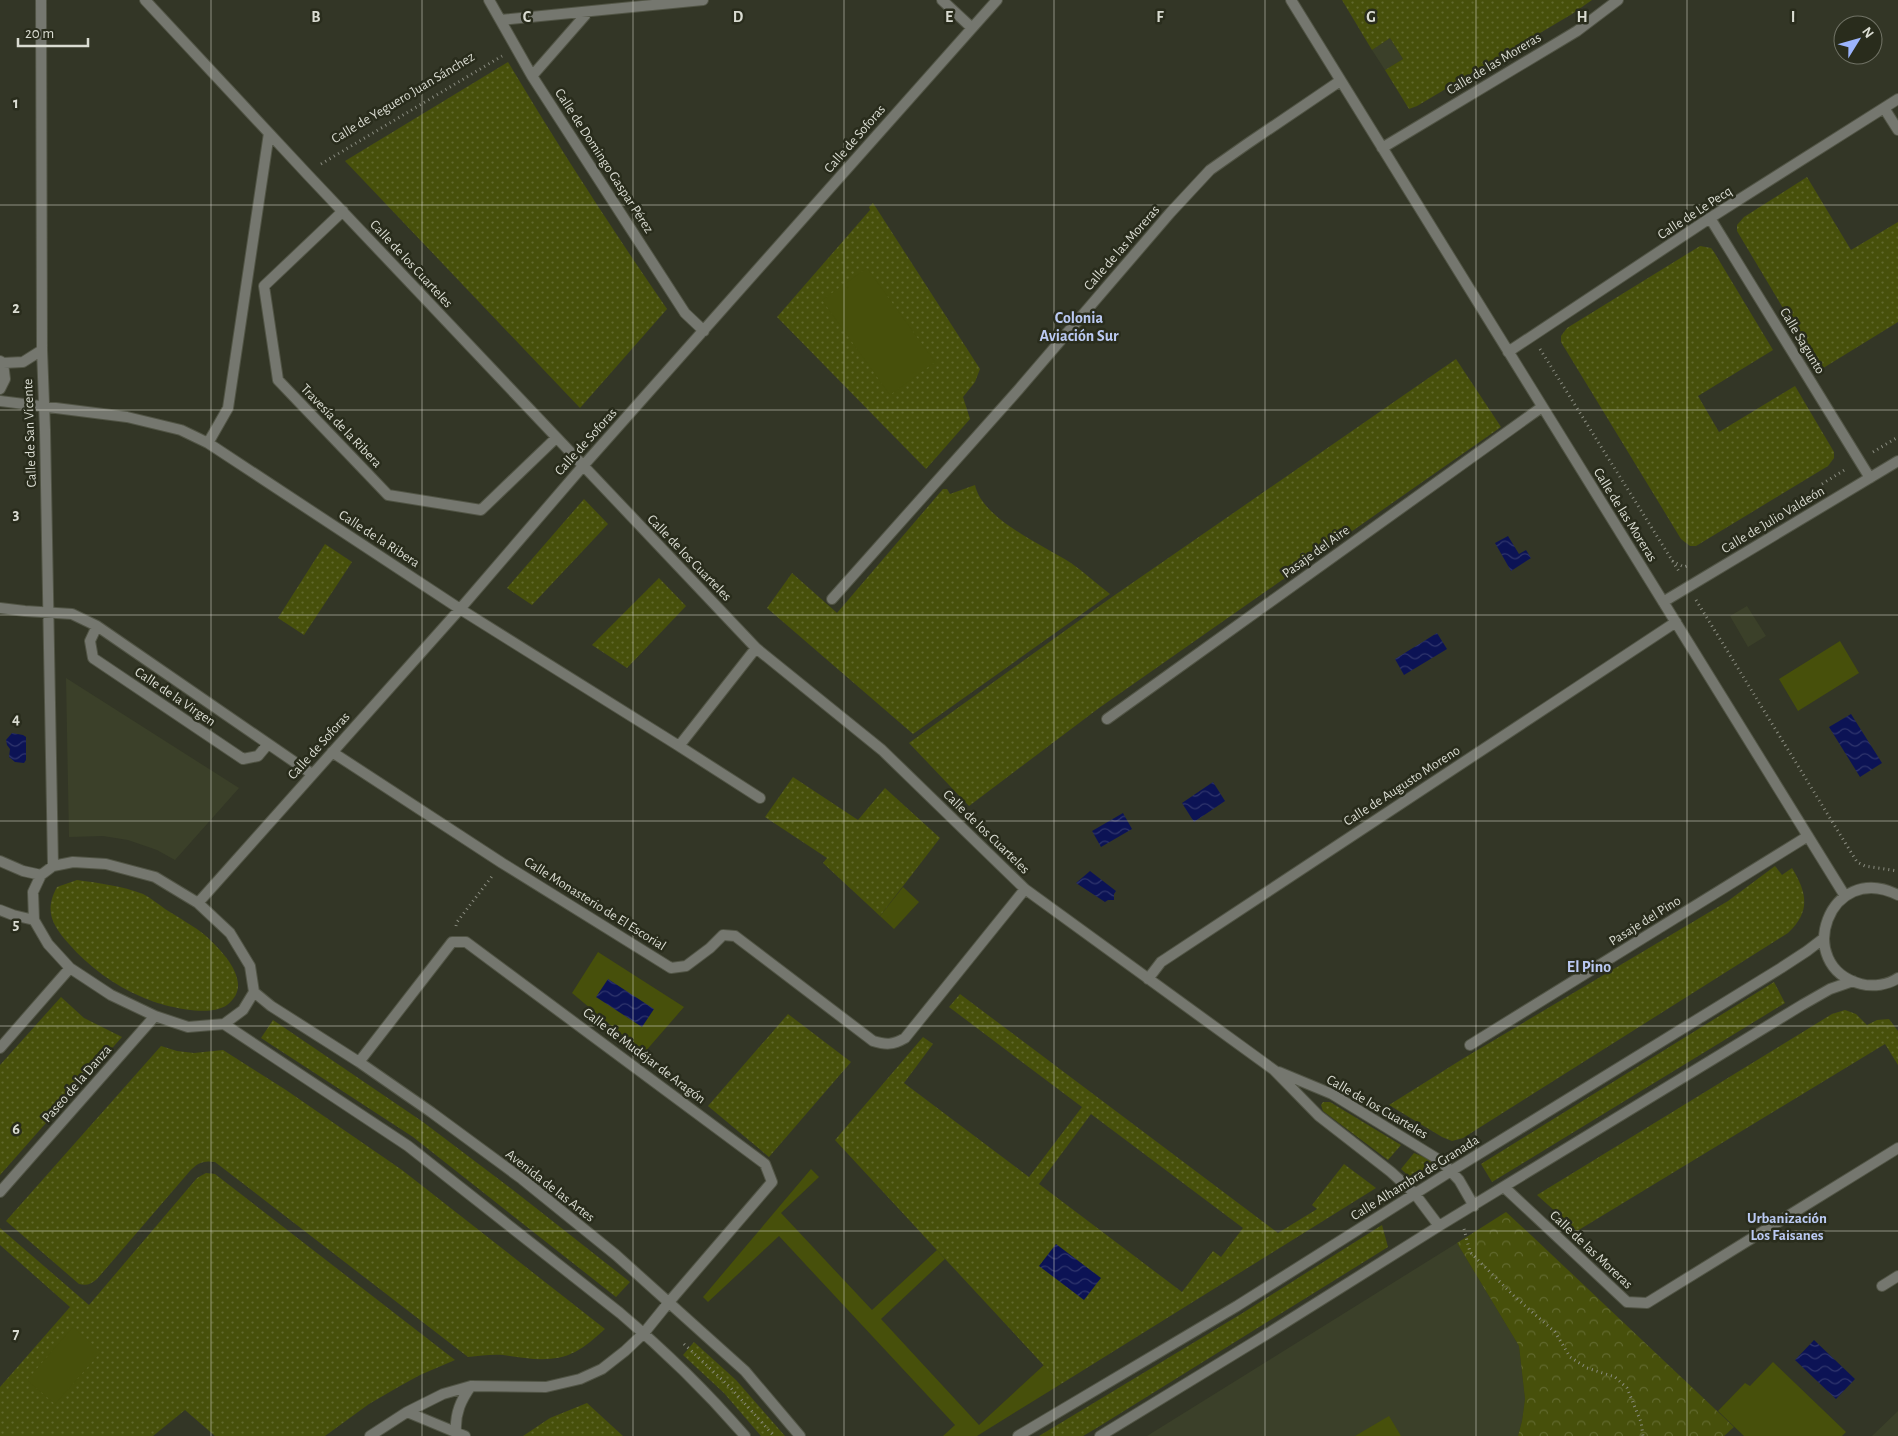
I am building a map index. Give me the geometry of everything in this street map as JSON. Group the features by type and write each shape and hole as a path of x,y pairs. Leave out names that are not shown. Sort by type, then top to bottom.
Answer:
{"street":[{"name":"Calle de San Vicente","path":"41,0 42,350 53,866"},
{"name":"Calle de los Cuarteles","path":"145,0 582,466 756,648 882,750 1025,888 1274,1070 1319,1116 1415,1194 1439,1226"},
{"name":"Calle de Domingo Gaspar Pérez","path":"489,0 532,76 685,313 704,331"},
{"path":"501,20 703,0"},
{"path":"942,0 972,28"},
{"name":"Calle de Soforas","path":"198,903 460,609 582,466 997,0"},
{"name":"Calle de las Moreras","path":"1291,0 1845,896"},
{"name":"Calle de las Moreras","path":"1382,148 1577,31 1618,0"},
{"path":"532,76 588,12"},
{"name":"Calle de las Moreras","path":"832,599 1019,389 1170,213 1210,170 1340,81"},
{"name":"Calle de Le Pecq","path":"1508,352 1710,218 1898,100"},
{"path":"1884,108 1898,130"},
{"path":"208,443 228,408 269,132"},
{"name":"Travesía de la Ribera","path":"343,211 264,286 278,380 388,495 481,510 556,438"},
{"name":"Calle Sagunto","path":"1710,218 1870,478"},
{"path":"0,389 5,379 1,362 23,362 42,350"},
{"name":"Calle de la Ribera","path":"0,401 128,417 181,430 208,443 460,609 760,798"},
{"name":"Pasaje del Aire","path":"1107,719 1542,407"},
{"name":"Calle de Julio Valdeón","path":"1664,602 1898,461"},
{"name":"Calle de la Virgen","path":"0,608 72,614 97,626 312,774"},
{"name":"Calle de Augusto Moreno","path":"1148,979 1161,962 1676,622"},
{"name":"Calle de la Virgen","path":"97,626 90,642 93,658 243,760 258,756 268,744"},
{"path":"679,746 756,648"},
{"name":"Calle Monasterio de El Escorial","path":"332,752 502,863 671,968 686,966 724,935 735,936 873,1041 886,1045 896,1043 905,1038 1025,888"},
{"name":"Pasaje del Pino","path":"1470,1045 1808,836"},
{"path":"0,861 23,871 41,875"},
{"path":"73,862 106,864 155,877 198,903 230,933 250,966 254,992 243,1010 224,1024 188,1027 156,1016 111,995 70,968 48,944 34,920 34,892 41,875 53,866 73,862"},
{"path":"1897,980 1874,985 1853,981 1832,964 1826,952 1824,938 1826,922 1833,907 1845,896 1859,889 1873,888 1888,890 1898,895"},
{"path":"0,910 34,920"},
{"name":"Calle Alhambra de Granada","path":"1018,1436 1237,1306 1451,1171 1807,952 1824,938"},
{"path":"359,1062 452,942"},
{"name":"Calle de Mudéjar de Aragón","path":"370,1436 408,1412 443,1394 471,1386 546,1387 580,1379 602,1369 644,1333 668,1302 772,1182 765,1164 466,942 452,942"},
{"path":"0,1048 70,968"},
{"path":"1100,1436 1439,1226 1802,1005 1830,989 1853,981"},
{"name":"Avenida de las Artes","path":"254,992 271,1006 359,1062 431,1112 522,1179 616,1255 745,1371 800,1436"},
{"name":"Paseo de la Danza","path":"0,1192 156,1016"},
{"path":"224,1024 408,1146 644,1333 715,1402 745,1436"},
{"name":"Calle de los Cuarteles","path":"1274,1070 1332,1094 1441,1161 1451,1171 1474,1206"},
{"name":"Calle de las Moreras","path":"1504,1187 1627,1302 1647,1303 1898,1148"},
{"path":"1882,1286 1898,1276"},
{"path":"461,1434 456,1420 461,1401 471,1386"},
{"path":"408,1412 461,1434"}],"path":[{"name":"Calle de Yeguero Juan Sánchez","path":"308,175 327,159 515,48"},
{"path":"1532,336 1857,862 1865,866 1898,871"},
{"path":"452,942 457,922 502,863"},
{"path":"1459,1214 1470,1252 1515,1297 1555,1332 1570,1357 1587,1368 1615,1377 1627,1388 1641,1422 1644,1436"},
{"path":"684,1344 690,1321"},
{"path":"662,1350 684,1344"},
{"path":"684,1344 730,1387 774,1436"}],"shaded area":[{"path":"1390,38 1403,59 1385,70 1372,50"},
{"path":"1747,606 1766,636 1748,647 1730,616"},
{"path":"66,678 239,788 175,860 157,850 128,840 103,836 69,837"},
{"path":"1457,1243 1519,1346 1525,1399 1518,1436 1147,1436"},
{"path":"1898,1411 1898,1436 1872,1436"}],"green space":[{"path":"1342,0 1592,0 1572,14 1409,109 1385,70 1403,59 1390,38 1372,50"},
{"path":"508,62 585,187 667,309 580,408 345,161"},
{"path":"1807,177 1851,250 1898,222 1898,322 1820,370 1737,231 1737,225 1744,217"},
{"path":"873,203 980,369 975,382 963,397 970,419 926,469 777,317 870,210 869,207"},
{"path":"1700,246 1711,248 1714,252 1773,350 1698,396 1719,432 1795,386 1834,452 1834,458 1828,466 1696,546 1690,546 1681,539 1561,342 1561,336 1567,328"},
{"path":"867,268 935,362 890,395 822,300"},
{"path":"1456,359 1501,427 1099,708 969,806 909,743 1112,597"},
{"path":"975,485 980,497 1001,520 1071,563 1110,594 913,734 767,608 792,573 837,613 943,489 947,489 950,494"},
{"path":"584,499 608,524 532,605 507,588"},
{"path":"325,544 352,562 304,635 278,618"},
{"path":"659,578 686,606 627,668 592,645"},
{"path":"1840,641 1859,673 1798,711 1779,679"},
{"path":"793,777 858,820 885,788 940,838 880,916 823,863 827,858 765,817"},
{"path":"1775,866 1782,875 1792,868 1803,894 1804,902 1800,917 1788,933 1463,1138 1452,1141 1442,1137 1389,1105 1464,1058 1728,901"},
{"path":"77,880 119,887 143,894 201,932 227,959 233,969 237,978 238,988 235,997 227,1005 219,1009 197,1011 172,1007 142,997 103,975 69,944 54,924 52,917 51,903 57,887"},
{"path":"903,887 919,902 894,929 880,916"},
{"path":"598,952 684,1007 644,1053 572,993"},
{"path":"1774,982 1785,1003 1492,1182 1481,1164"},
{"path":"960,994 1278,1233 1317,1209 1312,1205 1344,1164 1376,1188 1061,1384 835,1140 923,1037 933,1044 904,1083 1029,1177 1082,1107 949,1007","holes":["1091,1114 1243,1228 1221,1257 1213,1251 1182,1292 1039,1184"]},
{"path":"61,997 84,1018 122,1037 0,1175 0,1065"},
{"path":"1845,1010 1856,1014 1867,1025 1877,1020 1889,1019 1898,1031 1898,1065 1885,1044 1577,1231 1537,1195 1832,1014"},
{"path":"788,1014 851,1062 769,1157 708,1106"},
{"path":"273,1020 423,1122 630,1282 616,1297 413,1137 261,1038"},
{"path":"161,1046 177,1051 194,1053 223,1050 286,1090 402,1170 605,1329 579,1350 557,1358 530,1359 499,1355 468,1357 215,1162 211,1161 200,1163 192,1169 97,1279 89,1284 79,1284 6,1221"},
{"path":"1323,1102 1330,1102 1401,1145 1388,1160 1323,1111 1321,1105"},
{"path":"1414,1153 1431,1160 1434,1164 1434,1169 1418,1179 1412,1179 1401,1169"},
{"path":"811,1169 819,1177 781,1213 872,1310 937,1250 945,1259 881,1319 979,1425 1044,1365 1061,1384 977,1436 943,1436 955,1425 779,1236 708,1302 703,1297"},
{"path":"206,1173 215,1174 455,1360 420,1375 369,1404 325,1436 215,1436 185,1410 153,1436 0,1436 0,1387 70,1307 0,1245 0,1228 89,1305 197,1178"},
{"path":"1506,1212 1734,1427 1724,1436 1518,1436 1525,1399 1519,1346 1457,1243"},
{"path":"1382,1225 1388,1247 1095,1429 1083,1436 1039,1436 1241,1314"},
{"path":"73,1327 101,1352 55,1404 27,1380"},
{"path":"694,1342 736,1380 785,1436 761,1436 724,1393 683,1355"},
{"path":"1773,1362 1846,1432 1842,1436 1744,1436 1718,1411 1745,1383 1750,1386"},
{"path":"587,1403 623,1436 523,1436 550,1418"},
{"path":"1389,1416 1401,1436 1355,1436"}],"water":[{"path":"1508,536 1519,554 1526,550 1531,558 1511,571 1495,543"},
{"path":"1437,633 1447,649 1404,675 1395,659"},
{"path":"1851,714 1882,763 1860,777 1829,727"},
{"path":"12,733 26,737 26,760 24,763 15,762 9,757 10,749 6,740"},
{"path":"1213,782 1225,801 1194,822 1182,803"},
{"path":"1123,813 1132,829 1101,847 1092,831"},
{"path":"1090,871 1116,891 1114,900 1105,902 1076,883"},
{"path":"608,979 654,1009 642,1027 596,997"},
{"path":"1056,1244 1101,1278 1084,1300 1039,1266"},
{"path":"1814,1340 1855,1379 1836,1399 1795,1360"}],"district":[{"name":"Colonia Aviación Sur","path":"1079,327"},
{"name":"El Pino","path":"1589,967"},
{"name":"Urbanización Los Faisanes","path":"1787,1226"}]}
